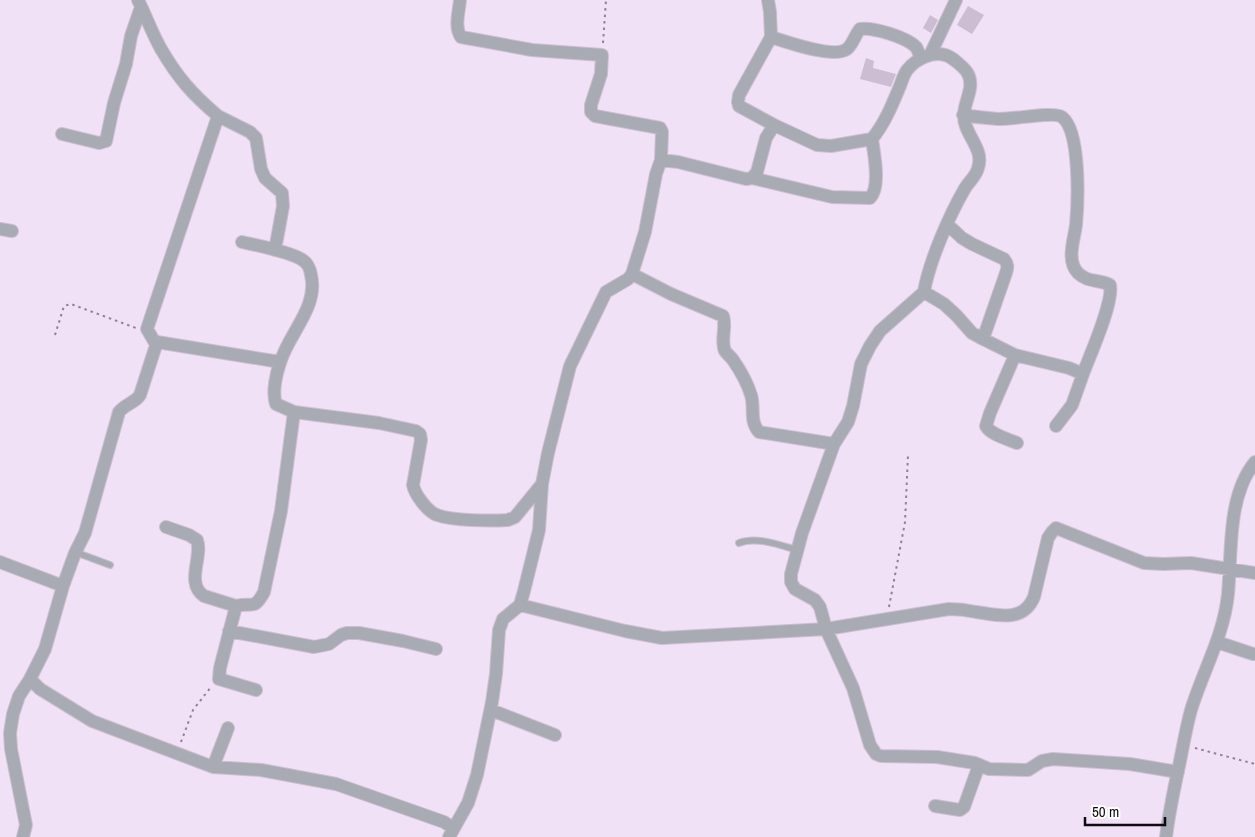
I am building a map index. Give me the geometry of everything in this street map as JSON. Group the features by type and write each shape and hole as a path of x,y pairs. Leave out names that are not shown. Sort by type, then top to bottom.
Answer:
{"street":[{"path":"30,679 40,689 92,721 176,754 213,767 270,771 336,784 439,820 451,832 468,803 477,775 491,710 496,674 498,630 503,619 520,605 539,530 542,484 550,445 570,366 606,292 628,279 632,274 646,232 656,174 661,160 662,132 660,128 595,116 591,112 591,105 601,74 602,55 532,50 461,37 458,33 460,0"},
{"path":"768,0 771,38 739,95 739,106 817,145 831,146 872,139"},
{"path":"661,160 678,162 746,179 752,178 832,197 870,198 874,192 876,168 872,139 885,121 908,69 925,57 956,0"},
{"path":"140,3 160,48 180,78 195,96 218,116 250,132 256,138 265,178 282,193 283,206 275,250"},
{"path":"62,134 99,143 106,141 140,3"},
{"path":"771,38 829,52 843,51 849,48 860,29 866,28 879,30 909,42 925,57"},
{"path":"925,57 946,55 968,73 971,81 964,116 966,127 979,153 980,162 978,170 964,188 948,224 926,276 924,292 880,332 861,364 848,422 834,444 797,550 791,582 795,589 816,600 820,607 826,629 853,688 870,745 876,754 881,756 937,757 979,765 989,769 1028,770 1042,761 1053,759 1130,764 1178,772"},
{"path":"964,116 998,119 1052,114 1062,117 1070,129 1076,151 1077,184 1076,226 1072,248 1073,265 1078,273 1086,279 1106,282 1110,285 1111,289 1072,405 1056,426"},
{"path":"218,116 147,332 157,342 280,362"},
{"path":"752,178 757,172 766,138 774,125"},
{"path":"948,224 967,241 1004,259 1008,267 983,339"},
{"path":"242,242 301,259 308,265 314,288 310,302 280,362 274,399 276,404 294,412 379,423 416,430 420,434 421,440 413,485 414,492 435,515 449,518 508,520 515,516 542,484"},
{"path":"632,274 671,294 723,316 726,325 723,338 725,350 739,369 752,396 753,420 755,427 760,432 834,444"},
{"path":"924,292 944,304 972,333 983,339 1015,355 1069,368 1083,374"},
{"path":"23,837 26,825 11,749 10,733 13,714 19,696 45,649 63,586 75,552 85,533 119,412 122,408 138,399 157,342"},
{"path":"1015,355 986,426 993,433 1017,443"},
{"path":"166,527 198,540 200,546 195,576 199,593 236,606 252,606 258,602 264,592 281,511 294,412"},
{"path":"1166,837 1191,709 1217,642 1226,605 1234,514 1246,476 1255,462"},
{"path":"520,605 625,631 662,638 826,629 949,609 1011,616 1024,611 1030,605 1034,597 1048,538 1056,528 1144,563 1191,563 1255,573"},
{"path":"0,562 63,586"},
{"path":"236,606 219,678 256,690"},
{"path":"229,632 314,646 329,644 347,633 358,633 436,649"},
{"path":"1217,642 1253,654"},
{"path":"491,710 555,735"},
{"path":"213,767 228,728"},
{"path":"936,806 960,810 964,807 979,765"}],"lane":[{"path":"738,543 756,541 782,545 797,550"},
{"path":"75,552 110,565"}],"path":[{"path":"602,55 606,0"},
{"path":"55,335 64,306 70,304 147,332"},
{"path":"886,619 905,522 908,456"},
{"path":"176,754 193,710 219,678"},
{"path":"1183,745 1255,764"}],"building":[{"path":"968,6 984,15 972,34 957,25"},
{"path":"930,15 938,20 931,33 923,28"},
{"path":"866,58 874,61 873,68 896,74 891,87 860,79"}]}
